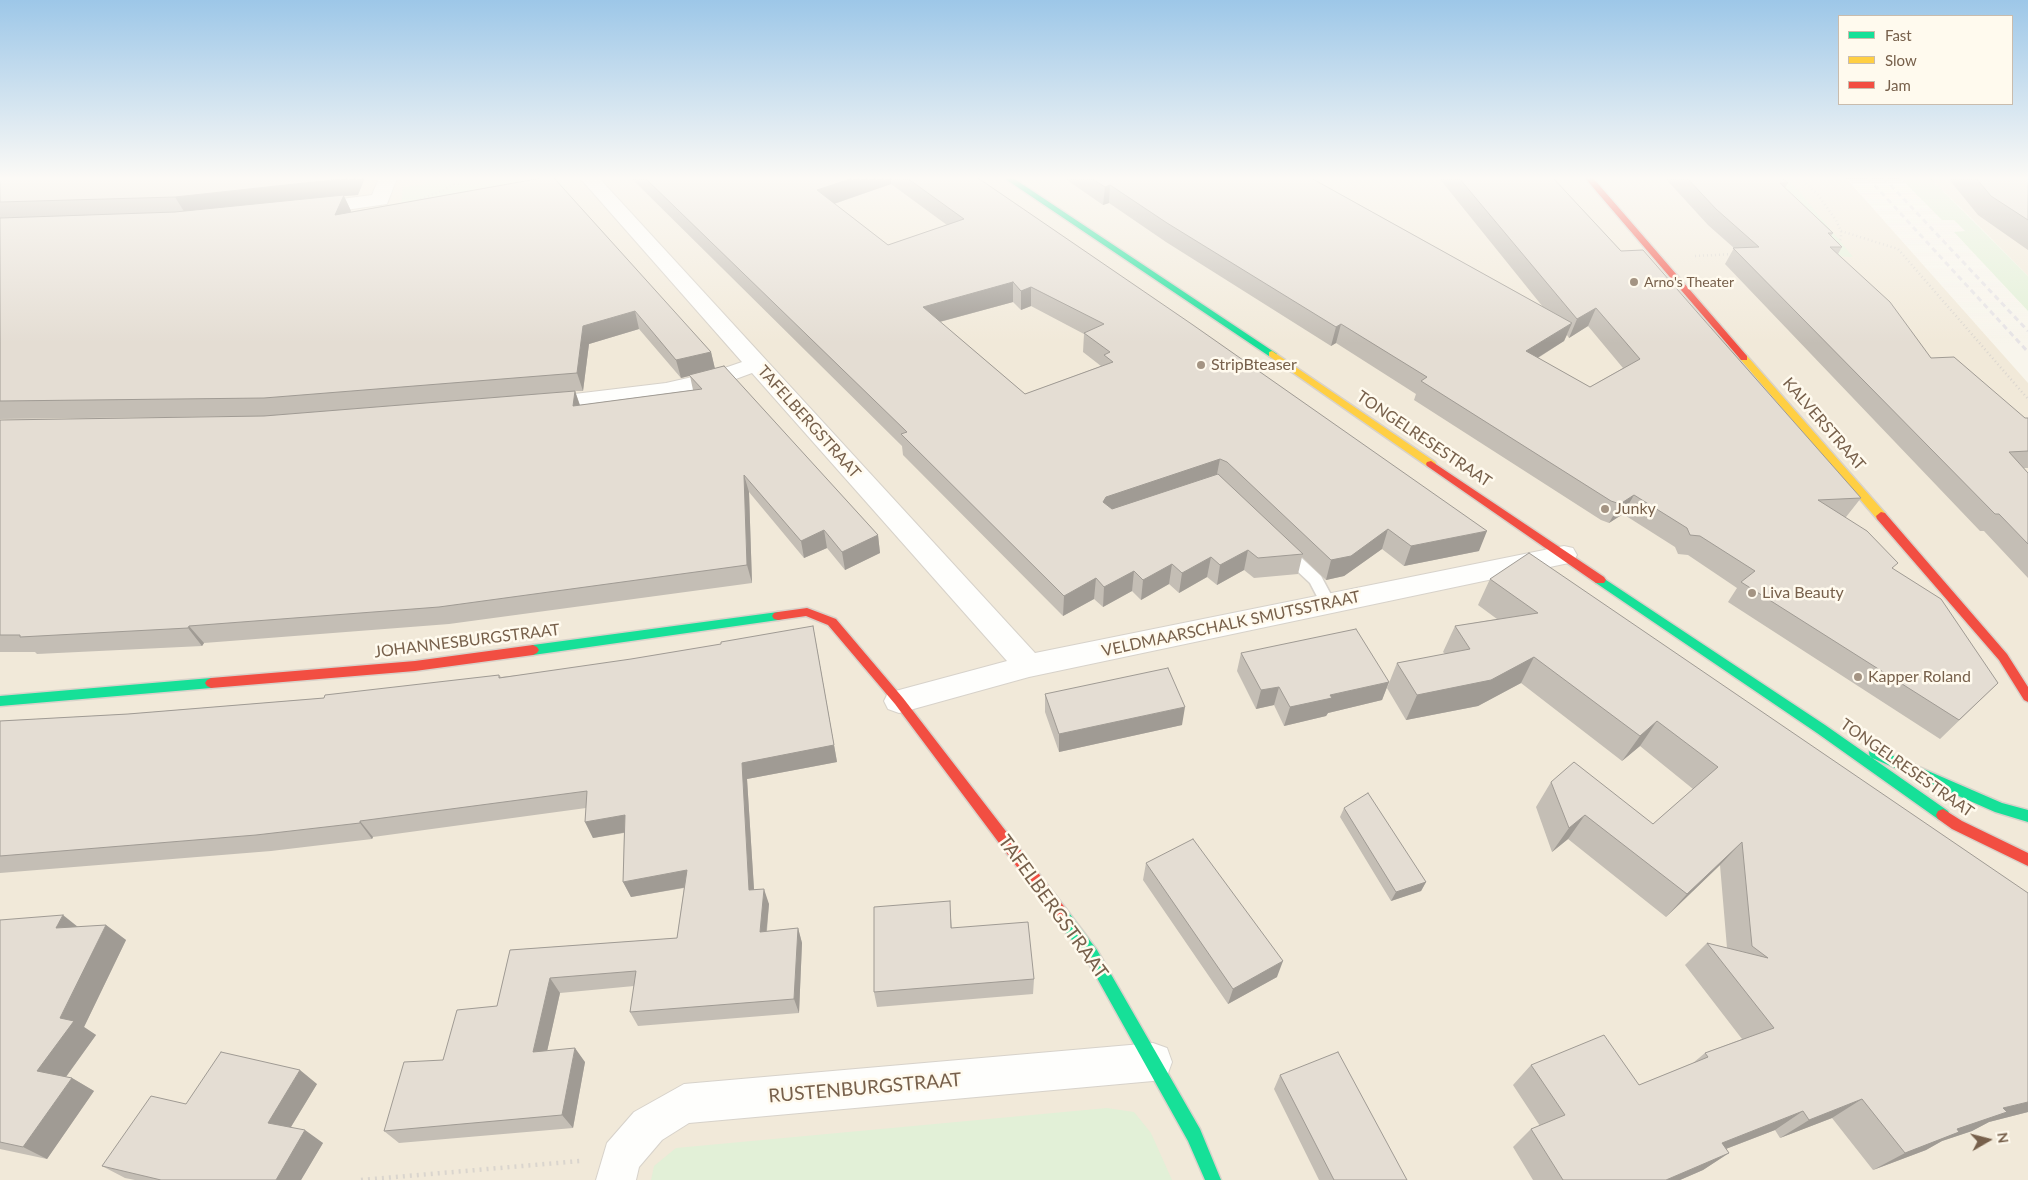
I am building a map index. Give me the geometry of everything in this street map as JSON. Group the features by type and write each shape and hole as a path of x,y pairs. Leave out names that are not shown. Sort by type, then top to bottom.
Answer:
{"street":[{"name":"TAFELBERGSTRAAT","path":"639,233 1029,666"},
{"name":"TONGELRESESTRAAT","path":"1091,233 1222,320 1564,555 1821,728 1957,826 2028,860"},
{"name":"KALVERSTRAAT","path":"1636,233 2003,656 2028,697"},
{"path":"524,406 666,390 718,378 758,364"},
{"name":"VELDMAARSCHALK SMUTSSTRAAT","path":"899,701 1029,666 1564,555"},
{"name":"JOHANNESBURGSTRAAT","path":"0,701 415,666 807,612 832,622 899,701"},
{"name":"TAFELBERGSTRAAT","path":"899,701 1092,955 1194,1135 1213,1180"},
{"name":"TONGELRESESTRAAT","path":"1821,728 2000,808 2028,816"},
{"name":"RUSTENBURGSTRAAT","path":"618,1169 648,1126 684,1104 1153,1062"}],"lane":[{"path":"1274,540 1316,580 1328,604"}],"path":[{"path":"1830,249 1836,247 1841,239 1841,233"},
{"path":"1845,233 1898,249 1920,272 2028,399"},
{"path":"1657,257 1736,254"},
{"path":"361,1180 618,1169"}],"shaded area":[{"path":"0,233 1895,233 2028,383 2028,1180 0,1180"},
{"path":"1986,233 2028,233 2028,276"}],"green space":[{"path":"1803,233 1833,233 1853,257 1820,256"},
{"path":"1955,233 1985,233 2028,276 2028,311"},
{"path":"1107,1108 1134,1112 1151,1133 1172,1180 651,1180 654,1166 676,1148"}],"building":[{"path":"0,233 604,233 711,352 676,360 635,311 583,326 577,373 264,398 0,401"},
{"path":"702,233 873,233 888,245 923,233 1059,233 1487,531 1411,546 1388,529 1351,556 1331,560 1227,462 1220,459 1106,497 1103,502 1112,509 1218,474 1303,554 1258,558 1248,550 1220,565 1211,557 1182,573 1172,564 1143,580 1134,571 1104,587 1096,578 1064,596 901,434 907,432","holes":["1013,282 1021,291 1031,287 1104,324 1084,333 1110,352 1104,355 1113,362 1025,394 923,307"]},
{"path":"1183,233 1410,233 1572,323 1526,351 1590,387 1640,359 1596,308 1577,319 1505,233 1604,233 1621,251 1643,250 1861,498 1818,500 1867,531 1898,563 1892,568 1941,599 1998,683 1959,720 1741,582 1755,571 1700,536 1690,535 1687,528 1634,495 1620,504 1611,501 1421,381 1427,377 1341,324 1336,327"},
{"path":"1743,233 1828,233 1842,247 1830,247 1890,302 1931,358 1954,357 2025,418 2028,418 2028,451 2009,452 2028,473 2028,544 1999,514 1995,514 1733,248 1759,247"},
{"path":"724,366 878,535 842,552 824,530 801,541 744,475 747,565 439,607 189,626 188,628 20,637 20,635 0,635 0,420 264,416 575,391 573,406 702,389 689,375"},
{"path":"1529,553 2028,893 2028,1102 2003,1108 2007,1112 1957,1129 1959,1132 1905,1153 1862,1099 1809,1120 1803,1111 1722,1143 1729,1153 1666,1180 1563,1180 1531,1129 1565,1115 1531,1065 1604,1035 1639,1085 1708,1057 1705,1053 1774,1028 1707,943 1768,958 1752,946 1742,842 1687,894 1585,815 1569,828 1551,782 1574,762 1653,824 1718,767 1657,721 1640,736 1534,657 1491,680 1417,695 1397,663 1470,649 1455,626 1538,613 1490,579"},
{"path":"813,626 834,745 742,763 749,890 764,889 760,932 798,928 794,999 630,1012 636,971 550,978 533,1052 575,1048 562,1115 384,1131 404,1062 443,1060 457,1010 497,1006 510,950 677,938 687,870 623,882 625,815 585,822 587,791 360,821 360,823 256,835 0,856 0,721 128,714 324,698 325,695 499,675 499,678 631,659"},
{"path":"1356,629 1389,682 1330,695 1332,698 1290,707 1279,687 1261,690 1241,653"},
{"path":"1168,668 1185,707 1059,734 1045,694"},
{"path":"1368,793 1426,882 1396,892 1344,808"},
{"path":"1193,839 1283,961 1233,989 1146,863"},
{"path":"950,901 951,928 1028,922 1034,979 874,992 874,907"},
{"path":"63,915 56,928 106,925 60,1018 74,1021 37,1071 72,1078 23,1147 0,1142 0,920"},
{"path":"221,1052 300,1070 268,1123 305,1130 276,1180 161,1180 102,1166 151,1096 186,1104"},
{"path":"1338,1052 1407,1180 1334,1180 1280,1075"}],"railway":[{"path":"1919,233 2028,352"},
{"path":"1936,233 2028,331"}],"traffic: fast":[{"path":"1091,233 1272,354"},
{"path":"1600,580 1821,729 1943,815"},
{"path":"533,650 778,616"},
{"path":"0,701 211,683"},
{"path":"1875,753 2000,808 2028,816"},
{"path":"1061,914 1092,955 1194,1135 1213,1180"}],"traffic: slow":[{"path":"1272,354 1431,464"},
{"path":"1744,358 1881,516"}],"traffic: jam":[{"path":"1636,233 1744,358"},
{"path":"1431,464 1600,580"},
{"path":"1881,516 2003,657 2028,697"},
{"path":"778,616 807,612 832,622 899,701 1061,914"},
{"path":"211,683 415,666 533,650"},
{"path":"1943,815 1957,825 2028,860"}],"place":[{"name":"Arno's Theater","path":"1634,282"},
{"name":"StripBteaser","path":"1201,365"},
{"name":"Junky","path":"1605,509"},
{"name":"Liva Beauty","path":"1752,593"},
{"name":"Kapper Roland","path":"1858,677"}]}
